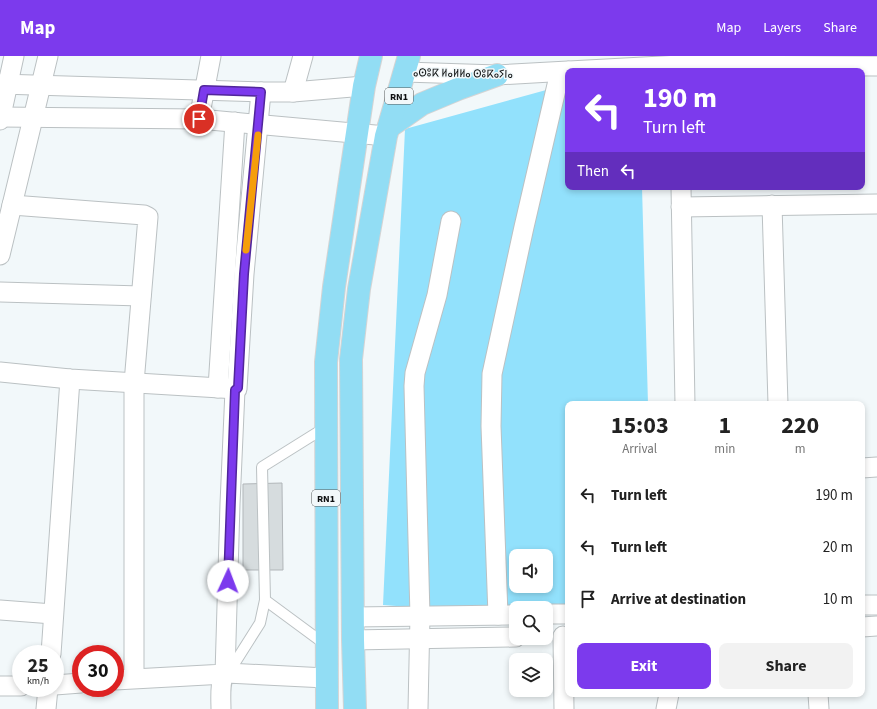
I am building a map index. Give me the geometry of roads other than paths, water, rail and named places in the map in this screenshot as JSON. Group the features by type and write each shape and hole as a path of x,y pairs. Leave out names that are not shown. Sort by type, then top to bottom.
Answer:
{"main road":[{"name":"RN1","path":"327,709 326,362 333,295 364,86 371,56"},
{"name":"RN1","path":"355,709 353,640 351,359 359,289 388,132 407,64"},
{"path":"388,132 422,104 496,75"}],"street":[{"path":"14,56 4,84 0,118 199,119 357,133 388,132"},
{"path":"0,255 48,56"},
{"path":"199,119 211,56"},
{"path":"293,92 303,56"},
{"name":"ⴰⵙⵓⴽ ⵍⴰⵍⵍⴰ ⵙⵓⴽⴰⵢⵏⴰ","path":"407,64 496,75 565,71"},
{"name":"ⴰⵙⵓⴽ ⵍⴰⵍⵍⴰ ⵙⵓⴽⴰⵢⵏⴰ","path":"680,68 877,66"},
{"path":"353,617 507,615 490,426 492,374 524,227 565,75"},
{"path":"4,84 261,92 293,92 364,86"},
{"path":"230,389 244,274 261,92"},
{"path":"221,709 222,678 227,673 230,504 230,389 225,274 235,122"},
{"path":"681,190 685,401"},
{"path":"681,206 877,204"},
{"path":"12,205 144,214 148,219 134,383 134,678"},
{"path":"772,205 778,401"},
{"path":"418,709 420,616 414,386 415,373 437,295 451,221"},
{"path":"225,274 244,274"},
{"path":"0,292 141,296"},
{"path":"0,372 70,379 230,389"},
{"path":"51,645 70,379"},
{"path":"865,468 877,467"},
{"path":"865,605 877,605"},
{"path":"0,610 53,614"},
{"path":"553,614 565,614"},
{"path":"865,627 877,626"},
{"path":"559,636 564,709"},
{"path":"353,640 509,637"},
{"path":"124,679 227,673 326,678"},
{"path":"0,686 12,686"},
{"path":"46,709 47,697"},
{"path":"666,709 668,697"},
{"path":"818,697 819,709"}],"lane":[{"path":"227,673 260,623 265,600 262,467 326,426"},
{"path":"265,600 326,645"}]}
